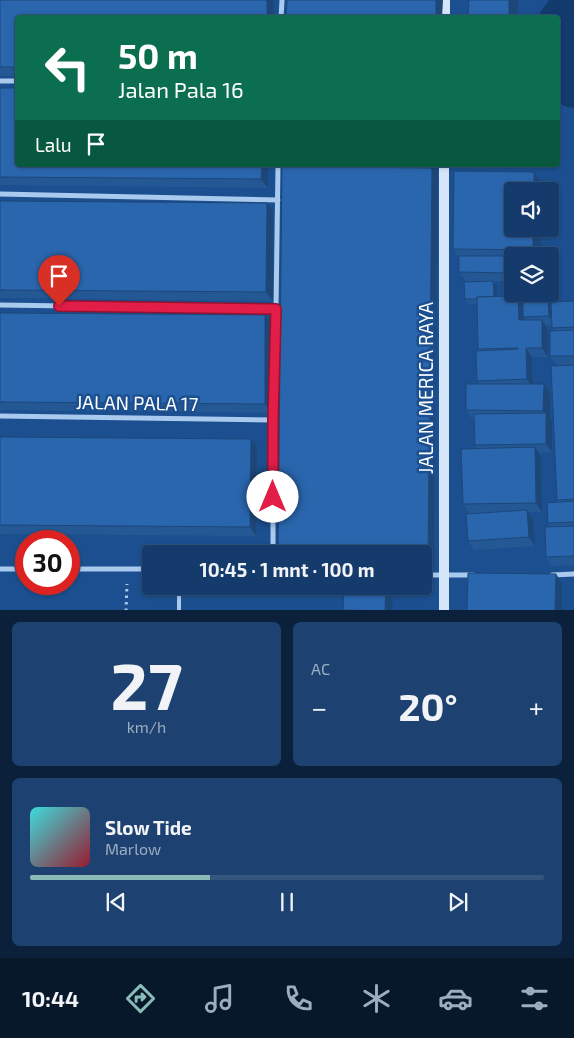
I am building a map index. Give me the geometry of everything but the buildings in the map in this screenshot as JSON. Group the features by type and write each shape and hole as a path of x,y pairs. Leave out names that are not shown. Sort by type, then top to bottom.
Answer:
{"street":[{"path":"281,15 282,0"},
{"path":"445,0 445,15"},
{"path":"0,81 15,81"},
{"path":"273,545 273,420 278,167"},
{"name":"JALAN MERICA RAYA","path":"444,167 444,610"},
{"path":"0,194 278,200"},
{"path":"0,305 276,309"},
{"name":"JALAN PALA 17","path":"0,416 273,420"},
{"path":"80,568 142,569"},
{"path":"0,569 15,569"},
{"path":"546,575 574,574"},
{"path":"432,575 480,575"}],"lane":[{"path":"179,595 179,610"}],"path":[{"path":"126,610 127,568"}],"waterway":[{"path":"574,7 562,23 574,84"}],"route":[{"path":"59,306 276,309 273,497"}]}
